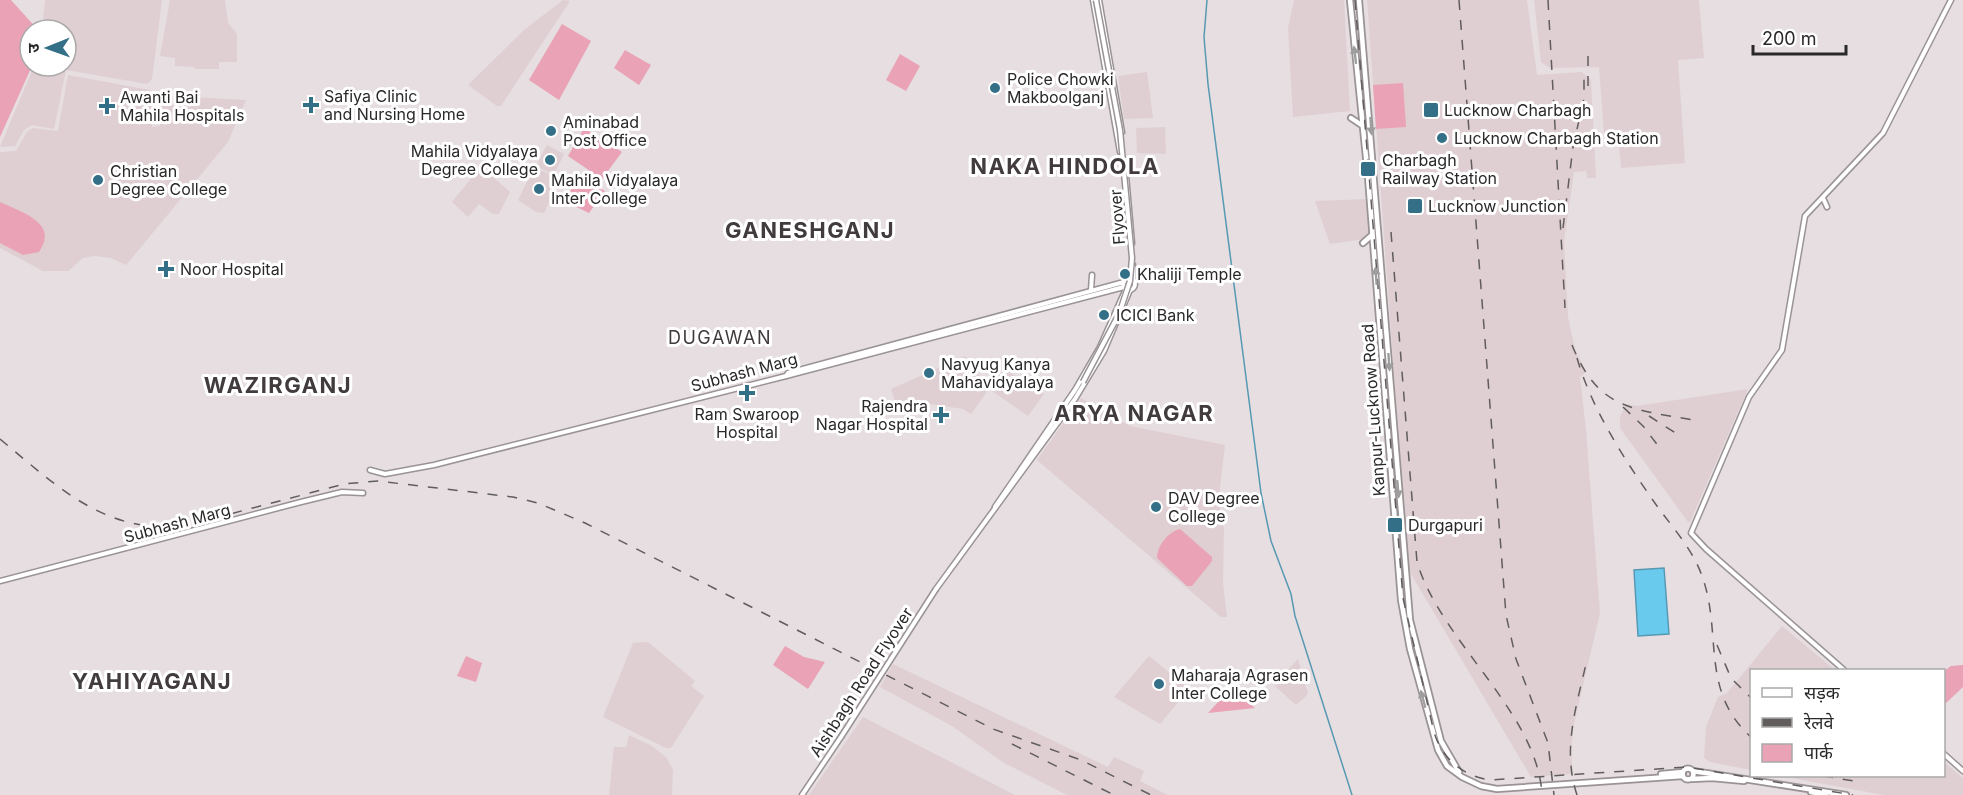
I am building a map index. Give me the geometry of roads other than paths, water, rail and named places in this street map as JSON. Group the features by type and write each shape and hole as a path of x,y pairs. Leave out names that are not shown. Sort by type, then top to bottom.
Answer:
{"main road":[{"path":"786,376 1126,287 1135,287 1131,279 1119,145 1096,0"},
{"name":"Flyover","path":"1076,393 1119,314 1130,281 1132,258 1120,130 1096,0"},
{"name":"Kanpur-Lucknow Road","path":"1350,0 1364,126 1403,616 1438,750 1451,770 1471,782 1489,788 1683,774"},
{"name":"Kanpur-Lucknow Road","path":"1359,0 1410,620 1441,741 1457,772 1491,785 1521,786"},
{"path":"1843,669 1706,549 1691,533 1749,397 1782,350 1806,216 1883,133 1951,0"},
{"path":"1360,93 1368,92"},
{"path":"1351,118 1364,126"},
{"path":"1823,198 1827,207"},
{"path":"1363,243 1372,235"},
{"path":"1091,290 1092,275"},
{"path":"1076,393 1104,351 1126,287 1131,279"},
{"name":"Subhash Marg","path":"370,470 385,474 414,469 786,376 788,373 1091,290 1126,287"},
{"path":"1377,297 1384,296"},
{"path":"1379,333 1387,332"},
{"name":"Aishbagh Road Flyover","path":"802,795 872,691 936,589 1076,393"},
{"name":"Subhash Marg","path":"0,581 342,492 361,493"},
{"path":"1945,755 1963,771"},
{"path":"1826,795 1742,781 1712,778 1686,780 1683,774 1687,769 1846,795"},
{"path":"1692,779 1693,771"}],"water":[{"path":"1664,568 1669,634 1638,636 1634,570"}],"waterway":[{"path":"1207,0 1204,37 1208,84 1261,493 1271,541 1291,594 1295,616 1352,795"}],"railway":[{"path":"1355,0 1403,598 1434,732 1442,750 1455,765 1471,775 1490,780 1687,767 1853,795"},
{"path":"1459,0 1506,615 1516,659 1548,743 1554,795"},
{"path":"1548,0 1565,308"},
{"path":"1588,50 1588,86"},
{"path":"1563,228 1573,147 1584,98 1584,77"},
{"path":"1391,232 1417,562 1429,592 1446,621 1507,706 1524,735 1536,765 1542,795"},
{"path":"1572,345 1582,366 1605,394 1634,408 1693,420"},
{"path":"1577,358 1591,397 1622,454 1688,548 1698,566 1708,597 1718,681 1735,720 1750,736"},
{"path":"1623,407 1643,426 1659,447"},
{"path":"1649,416 1677,434"},
{"path":"0,439 43,475 87,506 111,517 136,524 163,527 192,524 344,484 378,481 513,497 538,503 585,523 993,729 1081,760 1151,795"},
{"path":"1717,645 1731,678 1750,697"},
{"path":"1577,795 1571,762 1572,729 1586,664"},
{"path":"1012,744 1114,795"},
{"path":"1829,777 1854,781"}],"place":[{"name":"Police Chowki Makboolganj","path":"995,88"},
{"name":"Safiya Clinic and Nursing Home","path":"311,105"},
{"name":"Awanti Bai Mahila Hospitals","path":"107,106"},
{"name":"Lucknow Charbagh","path":"1431,110"},
{"name":"Aminabad Post Office","path":"551,131"},
{"name":"Lucknow Charbagh Station","path":"1442,138"},
{"name":"Mahila Vidyalaya Degree College","path":"550,160"},
{"name":"Charbagh Railway Station","path":"1368,169"},
{"name":"Christian Degree College","path":"98,180"},
{"name":"Mahila Vidyalaya Inter College","path":"539,189"},
{"name":"Lucknow Junction","path":"1415,206"},
{"name":"Noor Hospital","path":"166,269"},
{"name":"Khaliji Temple","path":"1125,274"},
{"name":"ICICI Bank","path":"1104,315"},
{"name":"Navyug Kanya Mahavidyalaya","path":"929,373"},
{"name":"Ram Swaroop Hospital","path":"747,393"},
{"name":"Rajendra Nagar Hospital","path":"941,415"},
{"name":"DAV Degree College","path":"1156,507"},
{"name":"Durgapuri","path":"1395,525"},
{"name":"Maharaja Agrasen Inter College","path":"1159,684"}],"district":[{"name":"NAKA HINDOLA","path":"1065,166"},
{"name":"GANESHGANJ","path":"810,230"},
{"name":"DUGAWAN","path":"720,338"},
{"name":"WAZIRGANJ","path":"278,385"},
{"name":"ARYA NAGAR","path":"1134,413"},
{"name":"YAHIYAGANJ","path":"152,681"}]}
